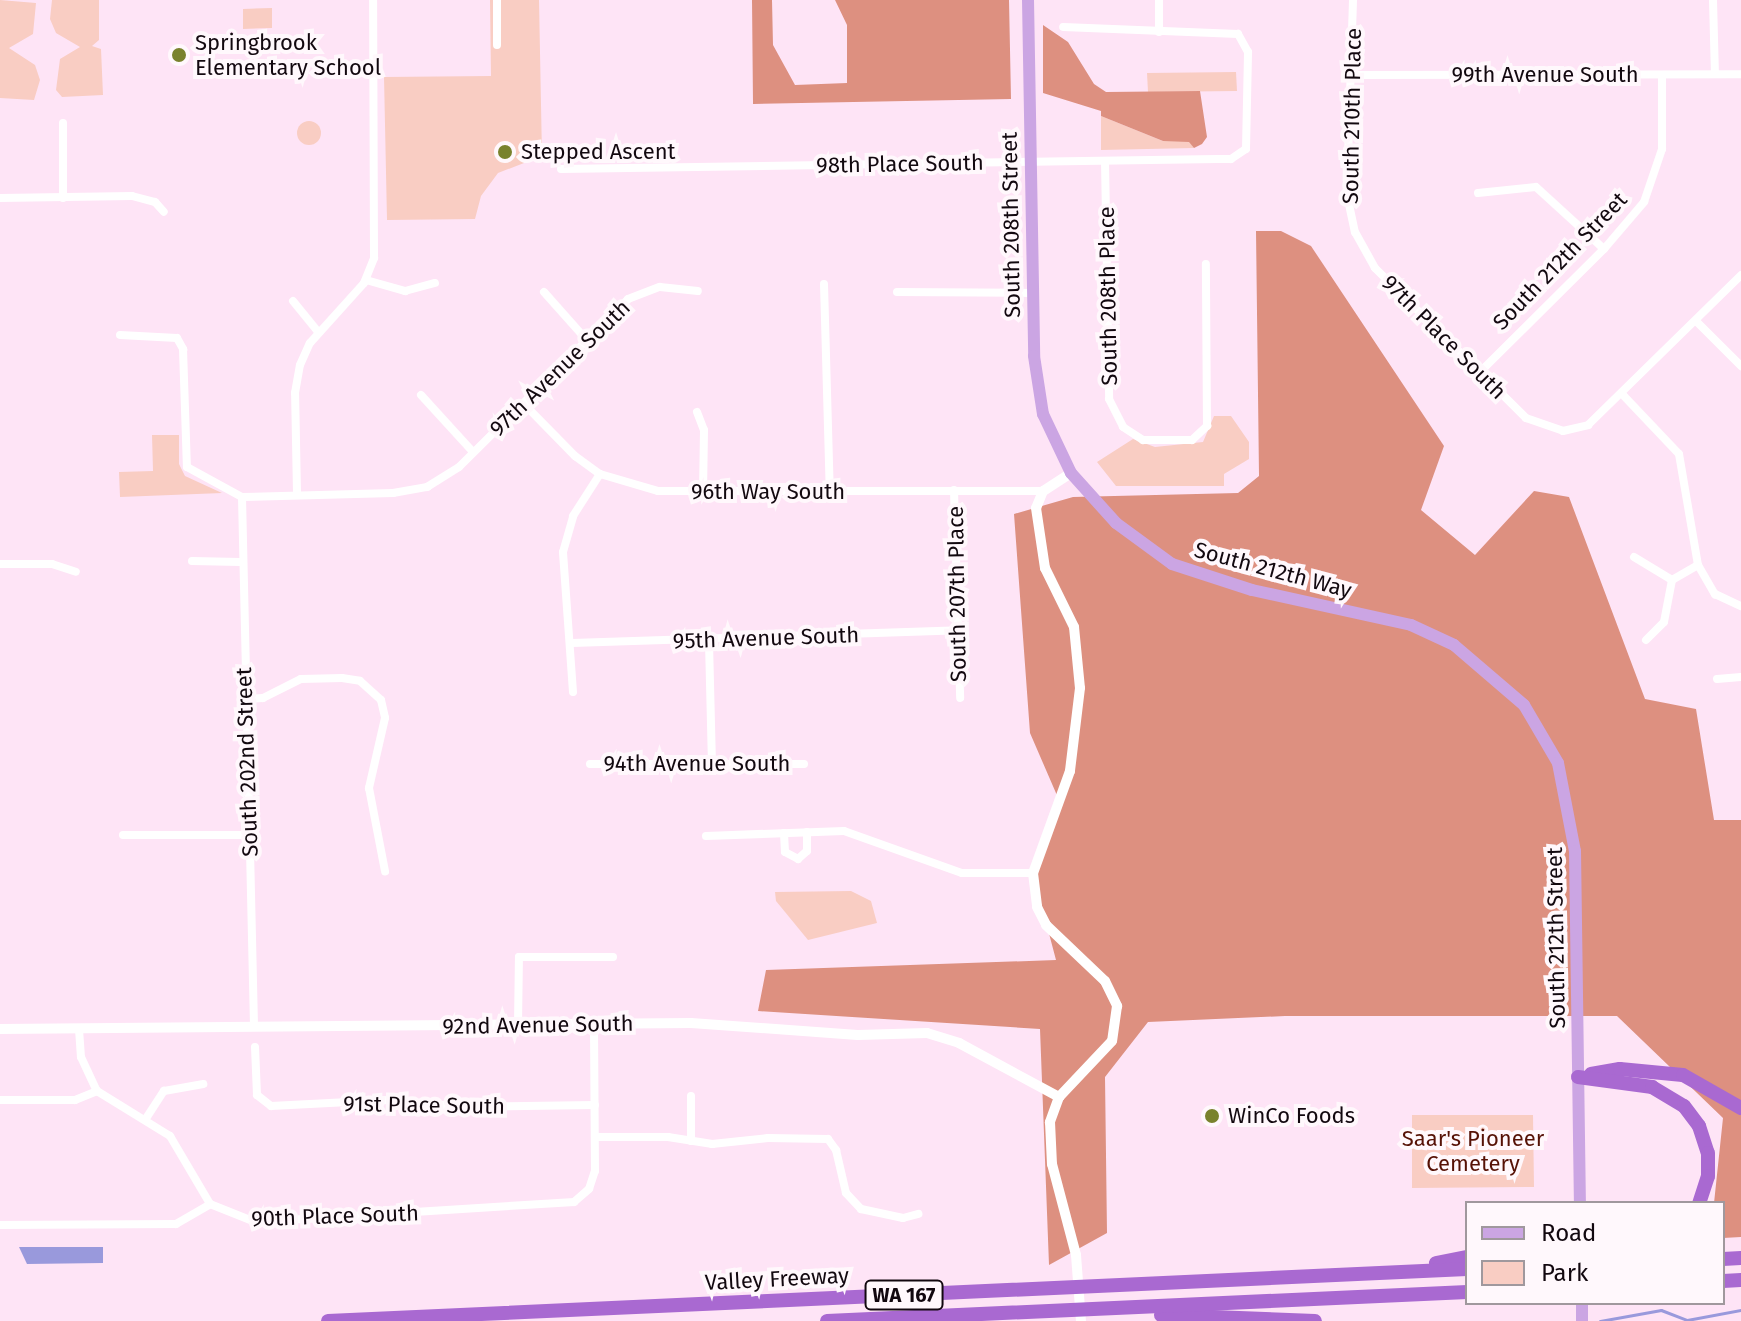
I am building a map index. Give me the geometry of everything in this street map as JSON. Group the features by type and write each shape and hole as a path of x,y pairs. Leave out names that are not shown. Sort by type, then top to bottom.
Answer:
{"highway":[{"path":"1578,1077 1620,1069 1683,1075 1741,1108"},
{"path":"1578,1077 1652,1087 1684,1106 1699,1126 1708,1153 1699,1201"},
{"path":"1390,1271 1465,1257"},
{"name":"Valley Freeway","path":"328,1321 1465,1269"},
{"name":"Valley Freeway","path":"827,1321 1465,1292"},
{"path":"1112,1310 1315,1321"}],"main road":[{"name":"South 208th Street","path":"1028,0 1031,293 1039,399 1056,446"},
{"name":"South 212th Way","path":"1056,446 1071,473 1116,523 1172,564 1252,590 1427,630 1468,654 1511,690"},
{"name":"South 212th Street","path":"1511,690 1549,743 1571,808 1580,1201"}],"street":[{"path":"297,493 297,378 303,355 366,280 374,258 373,0"},
{"path":"497,0 497,45"},
{"path":"1063,27 1159,32 1159,0"},
{"name":"South 210th Place","path":"1353,0 1348,75 1347,195 1355,232"},
{"path":"1713,0 1715,74"},
{"name":"98th Place South","path":"561,169 1105,161 1238,155 1248,144 1248,52 1238,34 1159,32"},
{"name":"99th Avenue South","path":"1348,75 1741,74"},
{"name":"South 212th Street","path":"1480,372 1634,217 1658,169 1662,75"},
{"path":"63,123 63,198"},
{"name":"South 208th Place","path":"1105,161 1109,399 1123,427 1151,442 1186,441 1202,434 1208,420 1206,264"},
{"path":"1478,193 1536,187 1604,249"},
{"path":"0,198 142,197 164,212"},
{"name":"97th Place South","path":"1355,232 1375,268 1526,418 1546,429 1588,425 1623,395"},
{"path":"1741,275 1623,395 1679,454 1698,565 1715,594 1741,606"},
{"path":"366,280 405,291 435,283"},
{"path":"824,284 830,493"},
{"name":"97th Avenue South","path":"242,497 419,489 442,479 524,404 585,338 637,293 671,286 698,291"},
{"path":"544,292 585,338"},
{"path":"897,292 1031,293"},
{"path":"293,301 319,333"},
{"path":"1696,321 1741,366"},
{"path":"120,335 177,338 183,349 187,467 242,497"},
{"path":"421,395 473,452"},
{"name":"96th Way South","path":"524,404 575,456 600,474 637,487 703,493 1043,491"},
{"path":"697,412 704,430 703,493"},
{"path":"1071,473 1043,491 1036,508 1039,547 1074,627 1080,688 1070,771 1033,873 1037,907 1046,925 1105,981 1117,1006 1112,1041 1059,1097 1050,1122 1050,1144 1076,1255 1081,1321"},
{"path":"573,692 572,643 563,611 565,538 600,474"},
{"name":"South 207th Place","path":"954,490 960,698"},
{"name":"South 202nd Street","path":"242,497 240,562 254,1027"},
{"path":"1634,557 1672,580"},
{"path":"192,561 240,562"},
{"path":"0,564 52,564 76,572"},
{"path":"1646,640 1664,622 1672,580 1698,565"},
{"name":"95th Avenue South","path":"572,643 709,642 960,630"},
{"path":"709,642 712,764"},
{"path":"1717,679 1741,677"},
{"path":"245,699 263,698 301,679 322,678 360,681 375,693 385,718 369,788 385,871"},
{"name":"94th Avenue South","path":"590,764 804,764"},
{"path":"784,833 785,852 798,859 807,851 807,832"},
{"path":"706,836 853,832 970,874 1033,873"},
{"path":"123,835 250,835"},
{"path":"518,1025 519,957 613,957"},
{"path":"594,1024 595,1137 721,1144 823,1138 834,1145 846,1193 861,1209 903,1218 918,1214"},
{"name":"92nd Avenue South","path":"0,1029 594,1024 927,1033 959,1043 1059,1097"},
{"path":"0,1225 176,1224 210,1204 170,1136 97,1091 81,1057 79,1029"},
{"name":"91st Place South","path":"255,1047 257,1095 271,1106 388,1100 466,1107 595,1105"},
{"path":"145,1120 164,1091 203,1084"},
{"path":"0,1100 75,1100 97,1091"},
{"path":"691,1096 691,1141"},
{"name":"90th Place South","path":"210,1204 255,1222 556,1207 582,1198 595,1171 595,1137"}],"green space":[{"path":"0,0 36,3 33,34 9,48 35,65 40,80 34,100 0,98"},
{"path":"52,0 99,0 99,40 92,46 101,49 103,95 62,97 56,90 60,59 80,47 56,33 50,19"},
{"path":"490,0 539,0 542,156 498,173 481,196 475,219 387,220 384,77 491,76"},
{"path":"272,8 272,28 243,29 243,9"},
{"path":"1236,72 1237,91 1148,92 1147,73"},
{"path":"1101,116 1163,141 1189,141 1194,148 1101,150"},
{"path":"309,121 318,124 321,133 318,142 309,145 300,142 297,133 300,124"},
{"path":"1214,416 1231,416 1249,442 1249,459 1224,474 1224,486 1116,486 1097,462 1133,439 1155,447 1203,442"},
{"path":"152,435 179,435 179,464 185,476 222,493 120,497 119,472 153,471"},
{"path":"851,891 871,901 877,923 808,940 776,901 775,892"},
{"name":"Saar's Pioneer Cemetery","path":"1412,1115 1533,1115 1534,1187 1412,1188"}],"shaded area":[{"path":"752,0 772,0 773,45 795,85 847,83 847,25 835,0 1009,0 1011,99 753,104"},
{"path":"1043,25 1068,42 1094,84 1106,92 1200,91 1207,137 1202,144 1194,148 1189,142 1163,141 1101,116 1101,111 1043,93"},
{"path":"1256,231 1281,231 1311,246 1444,446 1421,510 1475,555 1534,491 1569,497 1645,699 1696,709 1714,820 1741,820 1741,1237 1725,1238 1725,1201 1714,1201 1723,1118 1617,1016 1285,1016 1148,1022 1105,1077 1107,1233 1049,1265 1040,1029 758,1011 766,970 1056,960 1033,873 1059,800 1030,733 1014,514 1073,497 1238,493 1259,476"}],"water":[{"path":"19,1247 103,1247 103,1263 27,1264"}],"waterway":[{"path":"1600,1321 1661,1310 1687,1320 1741,1310"}],"place":[{"name":"Springbrook Elementary School","path":"179,55"},
{"name":"Stepped Ascent","path":"505,152"},
{"name":"WinCo Foods","path":"1212,1116"}]}
